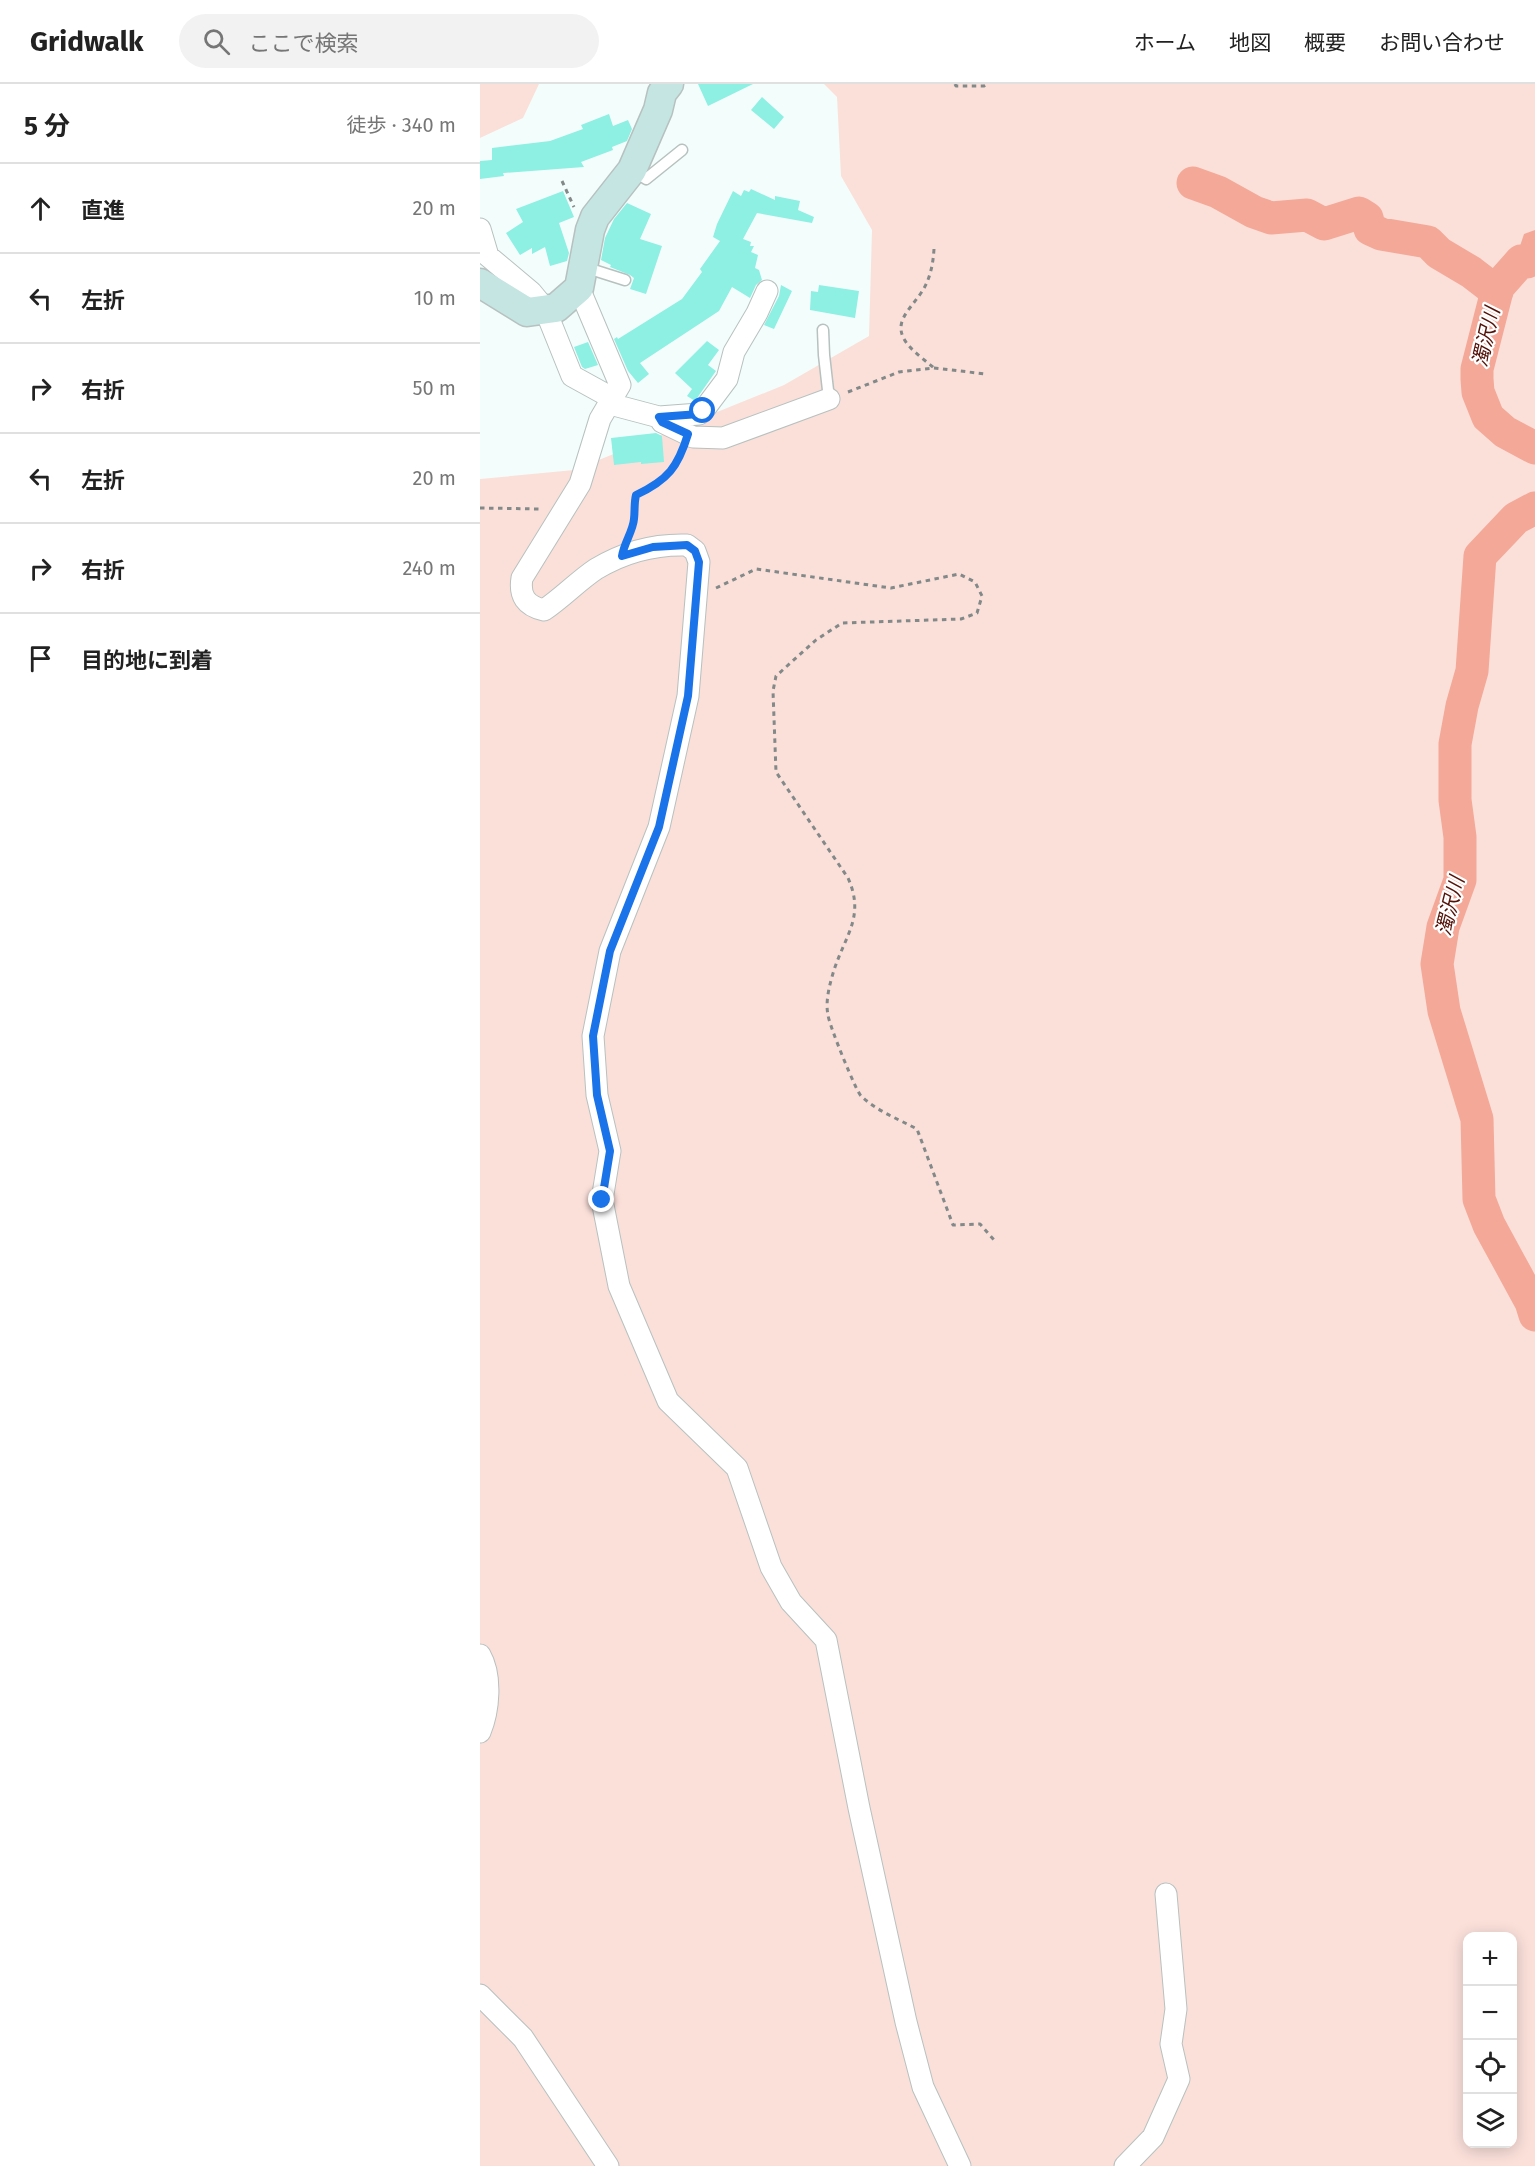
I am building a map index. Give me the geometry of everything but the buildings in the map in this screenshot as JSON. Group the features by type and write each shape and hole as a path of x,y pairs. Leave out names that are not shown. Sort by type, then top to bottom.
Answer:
{"street":[{"path":"480,283 527,312 556,308 581,277 590,230 595,217 632,170 658,110 662,93 669,84"},
{"path":"480,229 488,256 531,292 545,309 572,376 611,401 659,417 699,414 703,411 727,378 734,352 767,291"},
{"path":"581,277 620,385 600,419 580,484 522,578 520,588 522,598 532,606 544,610 596,570 622,556 653,547 687,545 695,551 699,562 688,696 659,827 610,951 593,1036 597,1095 610,1151 602,1200 619,1286 668,1401 736,1468 771,1566 791,1602 826,1640 859,1808 906,2022 923,2087 960,2166"},
{"path":"659,417 662,422 693,437 723,438 829,399"},
{"path":"480,1655 487,1675 486,1711 480,1732"},
{"path":"1125,2166 1154,2137 1179,2079 1171,2044 1176,2008 1166,1894"},
{"path":"480,1995 524,2038 608,2166"}],"lane":[{"path":"632,170 646,179 682,150"},
{"path":"581,277 625,280"},
{"path":"823,330 829,399"}],"path":[{"path":"955,84 956,86 984,86 987,84"},
{"path":"934,249 932,271 921,293 902,319 902,334 909,346 934,368"},
{"path":"829,399 899,372 934,368 986,374"},
{"path":"622,556 634,520 636,495 667,475 681,457 688,434"},
{"path":"480,508 542,509 573,496"},
{"path":"696,599 756,569 891,588 959,573 975,582 982,596 977,613 961,619 842,623 816,640 776,676 773,691 776,772 848,878 855,894 856,912 834,971 829,991 828,1015 859,1094 877,1108 917,1130 953,1225 980,1224 994,1240"}],"shaded area":[{"path":"480,84 539,84 523,118 480,138"},
{"path":"824,84 1535,84 1535,2166 480,2166 480,479 574,470 784,385 869,336 872,230 841,176 837,97"}],"water":[{"path":"1535,230 1535,260 1521,275 1505,286 1481,370 1474,368 1490,296 1488,287 1495,284 1506,269 1511,256 1520,246 1524,234"}],"waterway":[{"path":"1193,183 1218,192 1254,212 1271,218 1307,215 1324,224 1359,213 1367,218 1370,229 1381,234 1428,242 1439,253 1471,272 1497,292"},
{"name":"濁沢川","path":"1535,256 1527,262 1521,261 1498,287 1477,369 1478,392 1488,417 1505,432 1535,448"},
{"path":"1520,267 1535,272"},
{"name":"濁沢川","path":"1535,508 1516,518 1480,556 1472,671 1462,706 1455,744 1455,800 1460,837 1460,880 1443,927 1437,964 1444,1011 1477,1119 1479,1199 1489,1225 1531,1302 1535,1315"}],"route":[{"path":"602,1200 610,1151 597,1095 593,1036 610,951 659,827 688,696 699,562 695,551 687,545 673,544 653,547 622,556 634,520 636,495 667,475 681,457 688,434 662,422 659,417 699,414 703,411"}]}
